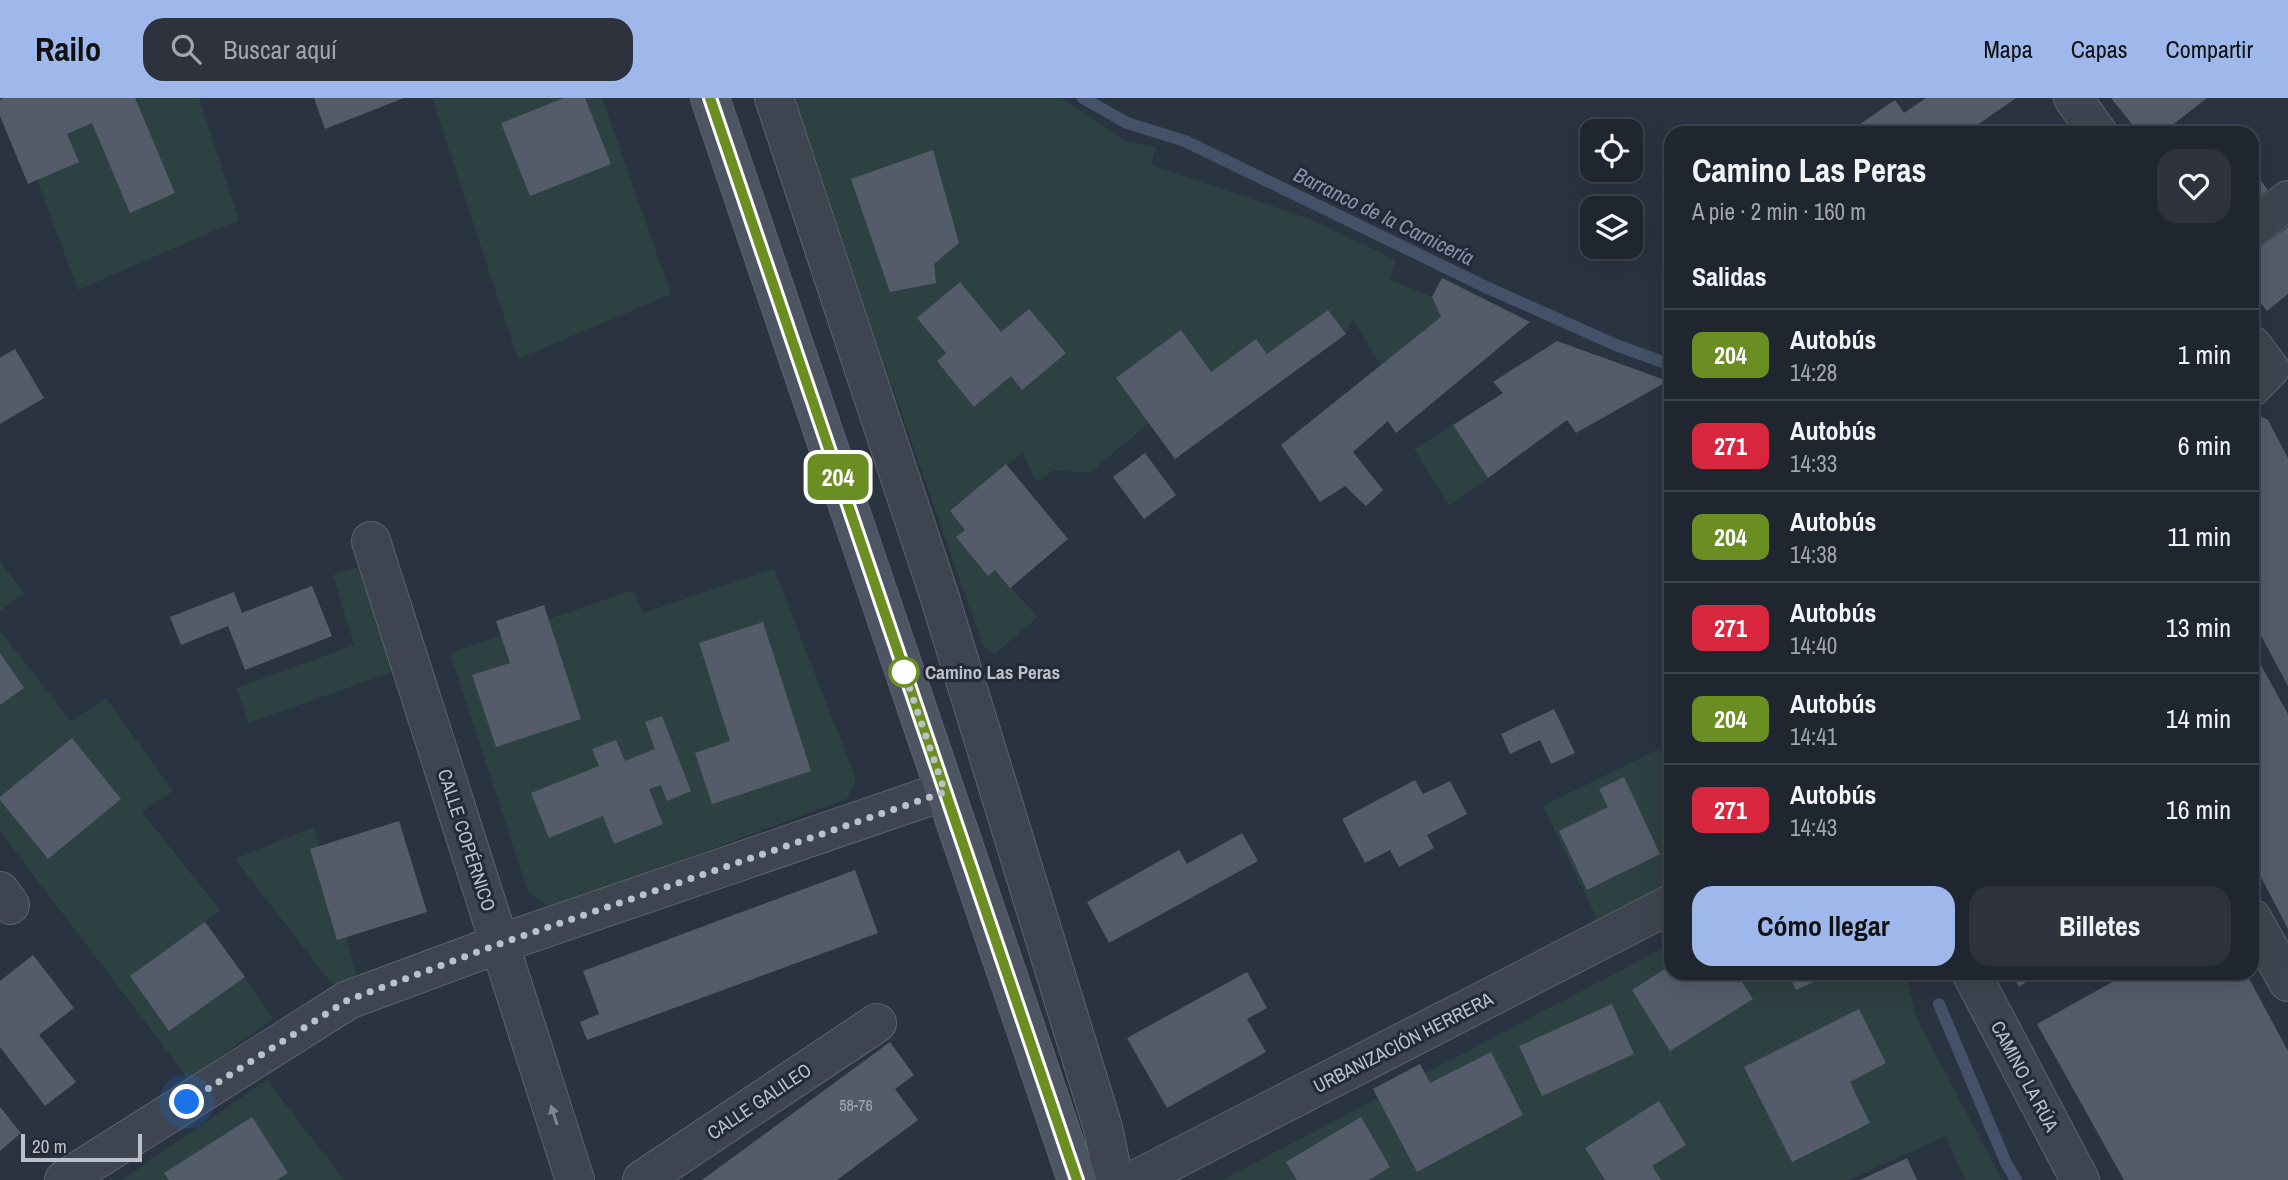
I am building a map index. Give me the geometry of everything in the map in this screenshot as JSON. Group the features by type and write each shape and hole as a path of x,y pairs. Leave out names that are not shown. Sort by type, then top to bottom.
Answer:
{"main road":[{"path":"710,98 1077,1180"}],"street":[{"path":"774,98 943,609 1103,1128 1114,1180"},
{"path":"2073,98 2093,126"},
{"path":"2259,223 2288,200"},
{"name":"CALLE COPÉRNICO","path":"372,541 575,1180"},
{"path":"64,1180 348,1000 499,944 945,792"},
{"name":"URBANIZACIÓN HERRERA","path":"1135,1180 1664,908"},
{"path":"2259,930 2288,982"},
{"name":"CAMINO LA RÚA","path":"1975,980 2080,1180"},
{"name":"CALLE GALILEO","path":"642,1180 877,1023"}],"shaded area":[{"path":"7,98 199,98 239,220 78,290"},
{"path":"432,98 602,98 671,294 518,359"},
{"path":"795,98 1061,98 1126,141 1156,147 1151,165 1310,219 1396,260 1390,280 1432,297 1441,317 1381,365 1352,319 1346,334 1149,423 1090,473 1054,470 1037,482 1022,453 950,511 965,530 957,538 988,575 995,570 1038,617 995,654 983,646"},
{"path":"1453,425 1488,478 1449,506 1414,449"},
{"path":"0,561 24,594 0,611"},
{"path":"358,567 395,671 248,723 237,688 354,645 333,575"},
{"path":"774,569 856,779 847,799 551,908 528,892 450,653 633,590 643,613"},
{"path":"0,631 71,721 106,698 173,791 142,812 220,910 205,922 273,1018 189,1080 0,831"},
{"path":"1664,746 1664,892 1600,925 1543,806"},
{"path":"314,827 358,979 335,988 235,859"},
{"path":"1664,948 1664,980 1907,980 1917,1019 2002,1180 1965,1180 1946,1136 1849,1180 1222,1180"},
{"path":"267,1080 344,1180 122,1180"}],"building":[{"path":"135,98 175,193 130,213 92,123 67,134 79,162 28,184 0,116 0,100"},
{"path":"314,98 404,98 325,129"},
{"path":"564,98 585,98 611,164 530,196 501,123"},
{"path":"1926,98 2016,98 1976,126 1857,126 1895,100 1904,113"},
{"path":"2111,98 2207,98 2171,126 2133,126"},
{"path":"933,150 959,243 934,264 936,283 890,292 851,179"},
{"path":"2259,178 2268,190 2259,197"},
{"path":"2288,227 2288,294 2267,311 2259,300 2259,249"},
{"path":"1442,278 1530,322 1396,433 1388,421 1353,452 1383,490 1366,506 1345,486 1320,502 1281,445 1441,317 1432,297"},
{"path":"960,282 1001,332 1029,309 1066,353 1022,390 1011,376 974,407 937,361 946,353 917,318"},
{"path":"1328,310 1346,334 1175,459 1116,378 1181,330 1211,372 1256,339 1267,354"},
{"path":"1557,341 1664,380 1664,383 1576,433 1567,420 1488,478 1453,425 1503,393 1493,382"},
{"path":"15,349 44,398 0,424 0,358"},
{"path":"2259,416 2268,420 2288,458 2288,686 2259,632"},
{"path":"1145,453 1176,495 1144,519 1113,477"},
{"path":"1006,464 1068,539 1010,588 995,570 988,576 956,537 965,530 950,511"},
{"path":"312,586 332,636 245,670 228,626 181,645 170,617 234,592 242,613"},
{"path":"544,605 581,719 496,747 472,675 510,663 496,621"},
{"path":"763,622 811,771 712,804 695,753 730,741 699,643"},
{"path":"0,653 24,688 0,705"},
{"path":"2259,662 2288,714 2288,929 2259,873"},
{"path":"1554,709 1575,753 1551,764 1540,740 1510,754 1501,734"},
{"path":"662,716 691,791 667,801 661,785 649,789 663,824 614,844 603,816 549,838 531,793 599,766 592,749 616,740 625,761 655,749 645,722"},
{"path":"72,738 121,799 48,859 0,797"},
{"path":"1624,777 1660,854 1587,890 1559,831 1608,807 1599,789"},
{"path":"1415,780 1423,794 1450,781 1467,814 1427,835 1434,848 1399,867 1390,850 1365,863 1342,819"},
{"path":"399,821 427,912 337,940 310,849"},
{"path":"1242,833 1258,861 1109,943 1087,902 1179,850 1187,864"},
{"path":"855,870 878,933 587,1040 580,1022 599,1014 583,971"},
{"path":"205,922 245,977 169,1031 130,976"},
{"path":"33,955 74,1008 39,1035 76,1082 45,1106 0,1047 0,981"},
{"path":"1664,969 1664,980 1741,980 1753,999 1670,1051 1632,990"},
{"path":"1247,972 1267,1008 1247,1019 1266,1052 1167,1108 1127,1038"},
{"path":"1791,980 1818,980 1796,990"},
{"path":"2015,980 2030,980 2019,987"},
{"path":"2116,980 2250,980 2288,1051 2288,1180 2124,1180 2037,1024"},
{"path":"1612,1004 1634,1054 1542,1096 1519,1046"},
{"path":"1859,1009 1886,1063 1850,1082 1870,1123 1792,1162 1744,1067"},
{"path":"890,1042 914,1075 895,1089 918,1120 837,1180 702,1180"},
{"path":"1491,1052 1523,1115 1417,1172 1373,1089 1420,1064 1430,1083"},
{"path":"1659,1101 1686,1145 1652,1166 1661,1180 1605,1180 1585,1148"},
{"path":"0,1107 21,1133 0,1151"},
{"path":"252,1117 288,1173 277,1180 169,1180 164,1173"},
{"path":"1361,1117 1390,1167 1369,1180 1297,1180 1286,1162"},
{"path":"1907,1158 1917,1180 1860,1180"}],"waterway":[{"name":"Barranco de la Carnicería","path":"1083,98 1127,123 1185,141 1488,288 1616,345 1664,362"},
{"name":"Barranco de la Carnicería","path":"1939,1004 2006,1163 2016,1180"}],"bus line":[{"name":"204","path":"710,98 1077,1180"}],"place":[{"name":"Camino Las Peras","path":"904,672"}],"route":[{"path":"187,1102 348,1000 499,944 945,792 904,672"}]}
